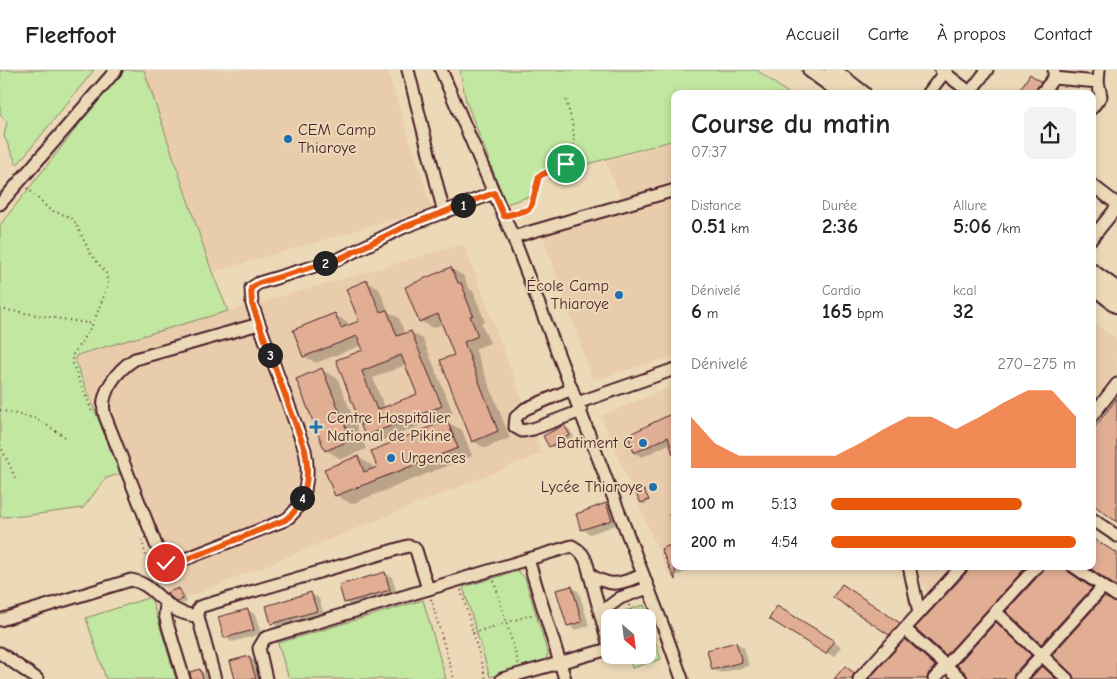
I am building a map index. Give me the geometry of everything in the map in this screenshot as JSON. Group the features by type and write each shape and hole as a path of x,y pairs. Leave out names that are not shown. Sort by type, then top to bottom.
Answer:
{"main road":[{"path":"811,70 838,90"},
{"path":"832,70 858,90"},
{"path":"1096,276 1105,286 1117,305"}],"street":[{"path":"0,204 116,70"},
{"path":"408,70 444,213"},
{"path":"441,70 513,238 682,679"},
{"path":"973,90 987,70"},
{"path":"931,90 943,71 967,90"},
{"path":"1044,90 1054,74 1098,76 1101,96 1096,103"},
{"path":"1096,188 1117,205 1096,233"},
{"path":"513,238 671,191"},
{"path":"259,324 135,359 120,371 104,400 103,410 105,416 162,560 170,565 285,520 297,510 304,495 308,466 305,450 252,304 251,288 259,283 339,259 404,227 494,193"},
{"path":"572,389 525,409 516,417 515,428 522,431 533,429 579,407 671,371"},
{"path":"1096,411 1117,384"},
{"path":"1096,522 1117,536"},
{"path":"215,679 197,609 205,605 408,546 416,550 428,590"},
{"path":"266,679 258,648 264,638 572,546 580,550 584,555 609,642 605,650 502,679"},
{"path":"528,560 564,679"},
{"path":"910,570 919,613"},
{"path":"859,679 958,570"},
{"path":"934,679 1033,570"},
{"path":"1080,570 1117,596"},
{"path":"590,575 611,584 643,574"},
{"path":"0,620 131,580 149,586 166,603 184,614 198,616"},
{"path":"1020,679 1103,587"},
{"path":"600,613 620,598 648,588"},
{"path":"166,603 167,623 184,679"},
{"path":"996,612 1067,679"},
{"path":"905,629 961,679"},
{"path":"0,653 37,679"}],"path":[{"path":"504,216 528,210 532,204 539,176 561,166 569,160 574,135 566,100"},
{"path":"20,181 50,210 74,220 90,252 106,273 108,285 94,324 72,356 73,365 94,416"},
{"path":"0,309 94,324"},
{"path":"0,410 37,419 65,437"},
{"path":"0,445 16,479"},
{"path":"141,538 148,566 149,586"},
{"path":"491,571 522,674"},
{"path":"458,580 486,679"},
{"path":"428,590 454,679"},
{"path":"473,633 544,612"}],"shaded area":[{"name":"CEM Camp Thiaroye","path":"144,70 387,70 432,208 213,272"},
{"name":"École Camp Thiaroye","path":"671,142 671,357 593,380 542,233 622,201 606,162"},
{"name":"Centre Hospitalier National de Pikine","path":"464,244 542,453 171,604 76,363 75,360 78,355"},
{"path":"1096,324 1117,340 1117,375 1096,402"},
{"name":"Lycée Thiaroye","path":"671,387 671,570 683,570 669,576 601,416"},
{"path":"918,570 952,570 928,597"}],"green space":[{"path":"0,70 94,70 17,165 4,136 7,122 0,114"},
{"path":"122,70 144,70 212,272 228,311 77,355 76,363 120,474 106,478 83,508 0,517 0,225"},
{"path":"460,70 757,70 784,90 671,90 671,141 540,177 537,194 506,204 466,101"},
{"path":"518,571 525,578 548,654 545,661 490,677 463,587"},
{"path":"151,597 176,679 106,679 86,618"},
{"path":"423,600 446,679 289,679 278,643"},
{"path":"644,605 645,609 631,609"},
{"path":"656,643 661,659 656,661"},
{"path":"631,664 645,664 632,668"}],"building":[{"path":"1030,74 1041,82 1036,90 1020,90"},
{"path":"451,267 466,295 473,315 470,316 478,336 464,342 498,431 472,442 440,360 454,355 438,314 419,322 405,287"},
{"path":"367,280 380,312 387,310 397,336 411,331 442,406 365,436 336,360 363,350 357,336 303,357 293,330 335,313 341,328 359,321 346,289","holes":["401,355 417,394 377,410 362,371"]},
{"path":"322,368 351,440 325,451 296,379"},
{"path":"1117,398 1117,522 1096,507 1096,426"},
{"name":"Batiment C","path":"671,414 671,448 668,437 634,453 628,435"},
{"name":"Urgences","path":"447,420 458,448 335,496 324,469 358,456 364,472 377,467 371,451"},
{"path":"564,425 570,435 549,447 543,436"},
{"path":"644,490 649,500 641,503 636,494"},
{"path":"606,503 612,520 581,530 576,514"},
{"path":"1096,540 1117,553 1117,587 1093,570 1096,570"},
{"path":"671,545 671,570 675,570 675,580 661,549"},
{"path":"1023,570 946,655 915,628 968,571"},
{"path":"1068,570 1092,588 1041,644 1006,611 1043,571"},
{"path":"385,572 390,590 344,603 339,585"},
{"path":"842,584 900,623 889,635 833,597"},
{"path":"572,586 582,622 567,626 556,590"},
{"path":"179,588 183,599 177,602 166,593"},
{"path":"311,592 317,611 271,624 266,606"},
{"path":"1104,597 1117,603 1117,679 1074,679 1072,674 1052,655"},
{"path":"777,606 834,640 826,654 769,619"},
{"path":"248,609 254,630 224,638 218,617"},
{"path":"996,622 1031,655 1014,674 1013,679 968,679 966,673 957,665"},
{"path":"905,639 935,666 928,674 927,679 869,679"},
{"path":"736,642 742,662 712,670 707,650"},
{"path":"249,656 256,679 235,679 230,661"},
{"path":"845,666 854,673 852,679 834,679"},
{"path":"1042,666 1056,679 1030,679"},
{"path":"200,669 203,679 191,679 190,672"}],"place":[{"name":"CEM Camp Thiaroye","path":"288,139"},
{"name":"École Camp Thiaroye","path":"619,295"},
{"name":"Centre Hospitalier National de Pikine","path":"316,427"},
{"name":"Batiment C","path":"643,443"},
{"name":"Urgences","path":"391,458"},
{"name":"Lycée Thiaroye","path":"653,487"}],"route":[{"path":"166,563 170,565 175,564 285,520 297,510 304,495 308,466 305,450 252,304 251,288 259,283 339,259 404,227 494,193 504,216 528,210 532,204 539,176 566,164"}]}
